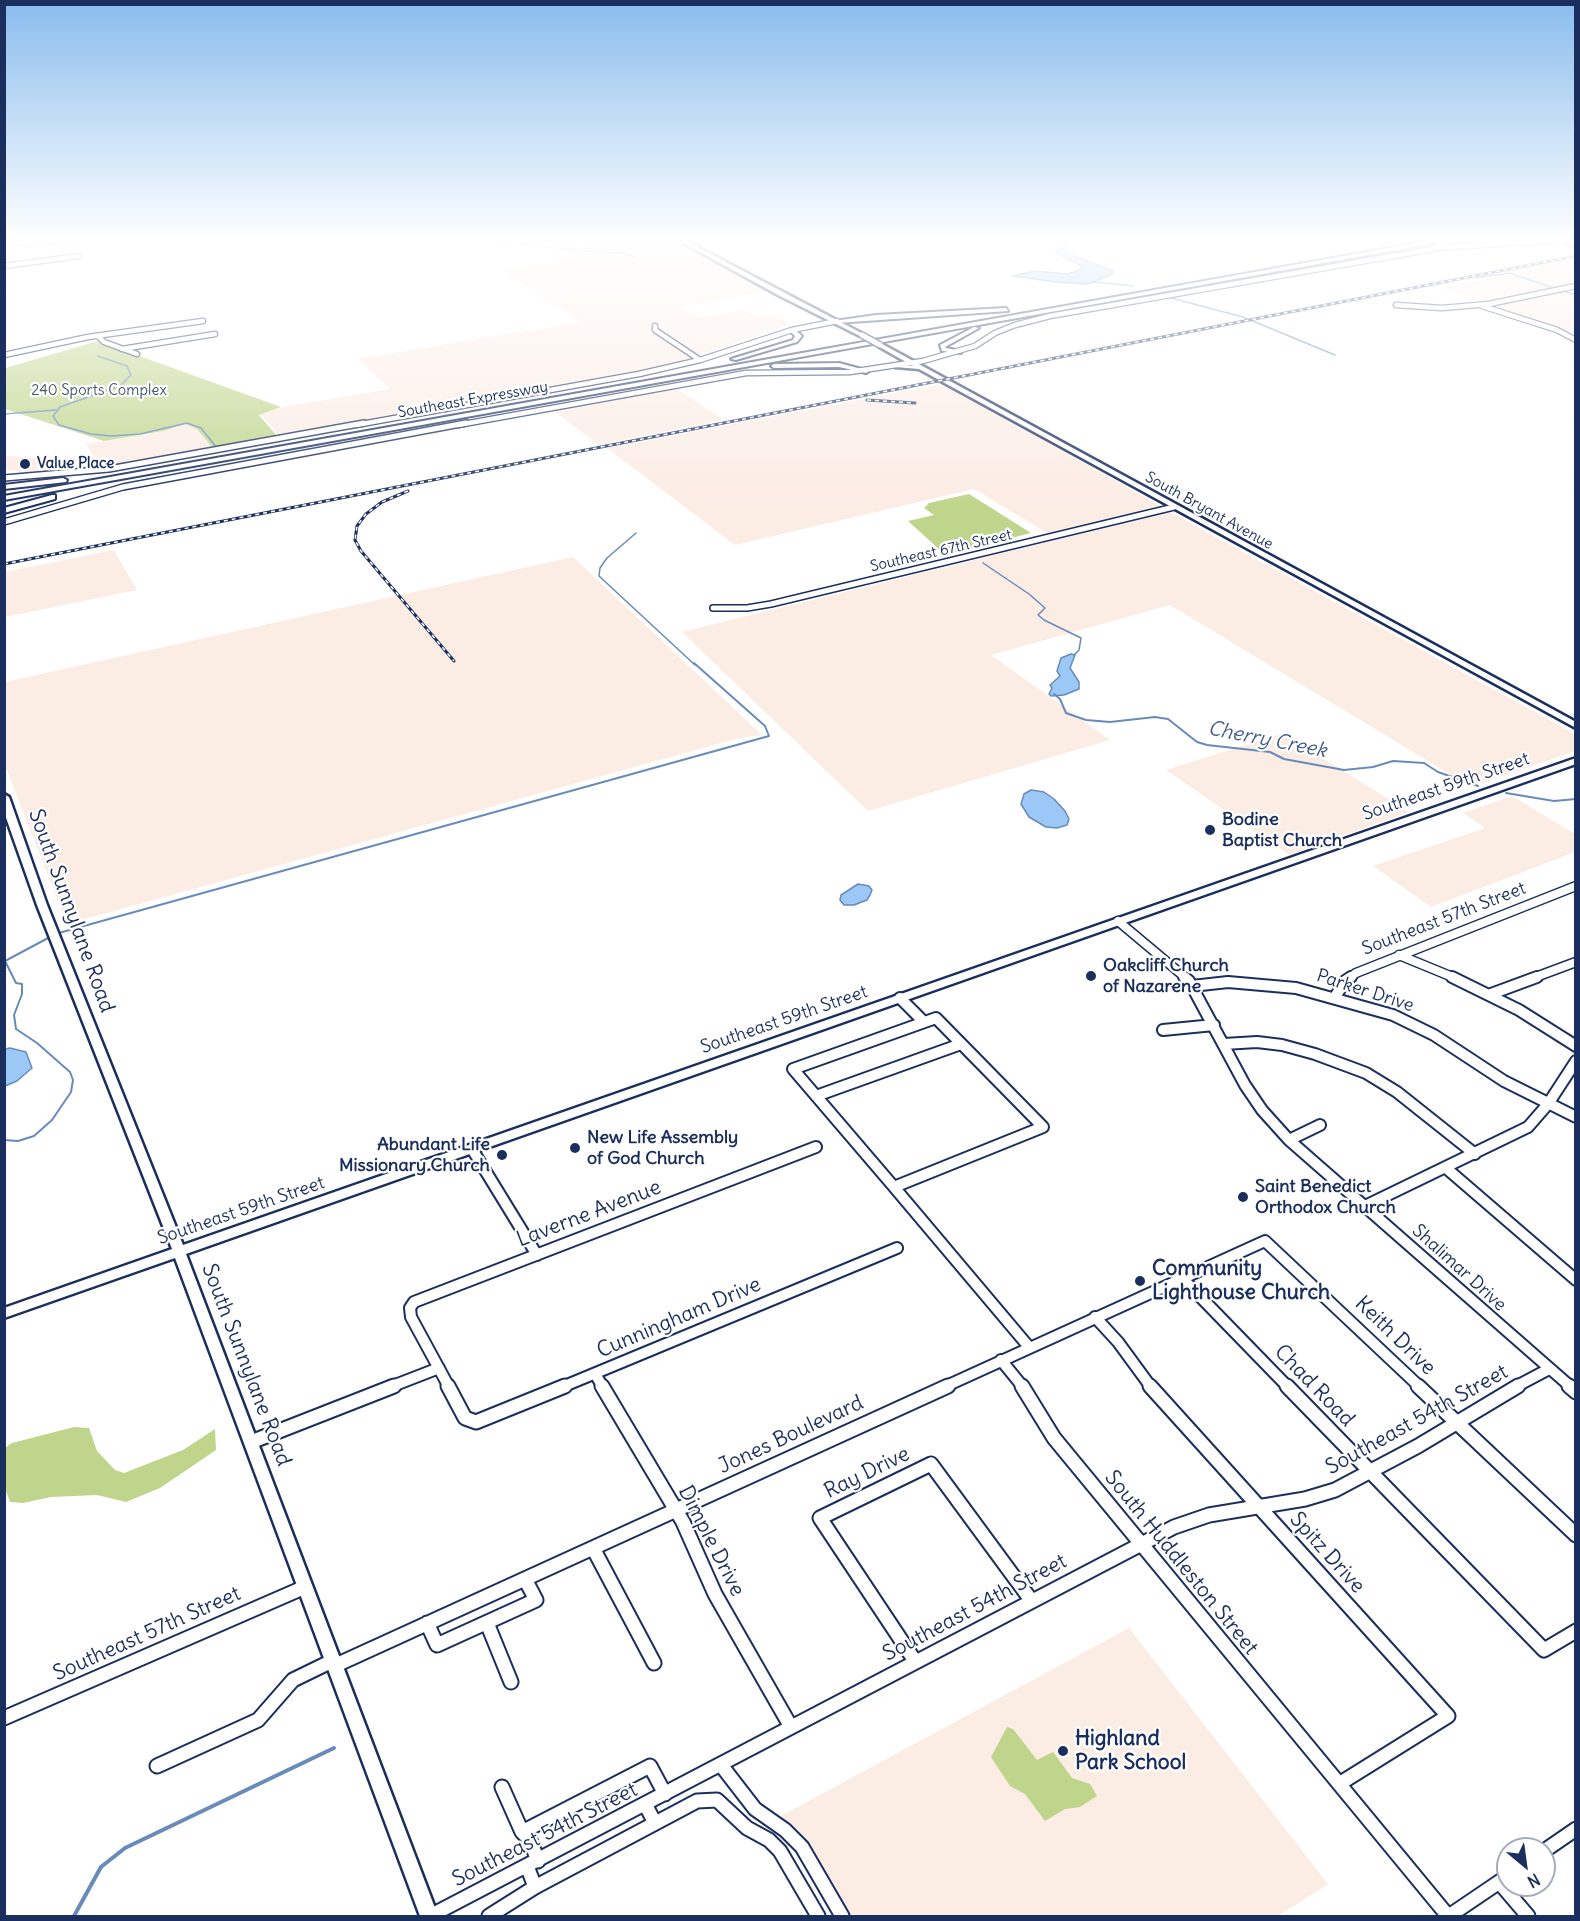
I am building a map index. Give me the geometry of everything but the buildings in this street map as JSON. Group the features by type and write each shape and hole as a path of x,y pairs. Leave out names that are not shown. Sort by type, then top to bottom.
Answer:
{"highway":[{"path":"637,380 770,350 797,339 799,335 792,330"},
{"name":"Southeast Expressway","path":"4,494 918,330"},
{"name":"Southeast Expressway","path":"4,498 937,330"},
{"path":"960,352 947,353 942,347 974,330"},
{"path":"677,377 777,366 866,371"},
{"path":"4,511 81,489 205,462"},
{"path":"4,487 132,471"}],"main road":[{"name":"South Bryant Avenue","path":"852,330 927,370 983,404 1575,726"},
{"path":"897,366 927,370"},
{"name":"Southeast 59th Street","path":"4,1313 1575,761"},
{"name":"South Sunnylane Road","path":"4,797 42,905 179,1252 429,1917"}],"street":[{"path":"4,356 96,336 141,330"},
{"path":"202,330 207,335"},
{"path":"656,330 700,360"},
{"path":"4,478 116,468 639,374 700,360 792,330"},
{"path":"960,352 1003,330"},
{"path":"1556,330 1575,340"},
{"path":"122,349 215,334"},
{"path":"96,336 103,342 137,354"},
{"path":"866,371 914,363 947,353"},
{"path":"4,522 123,487 682,382 746,374 851,369"},
{"name":"Southeast 67th Street","path":"713,608 747,608 771,604 1174,507"},
{"name":"Southeast 57th Street","path":"1335,997 1350,976 1575,886"},
{"name":"Shalimar Drive","path":"1118,921 1179,971 1192,986 1255,1100 1288,1140 1575,1392"},
{"path":"1399,955 1458,978 1491,994 1536,1019 1575,1046"},
{"path":"1491,994 1575,962"},
{"name":"Parker Drive","path":"1192,986 1216,983 1261,984 1296,988 1335,997 1416,1025 1492,1074 1575,1117"},
{"path":"900,998 924,1022"},
{"path":"894,1187 1043,1127 936,1018 793,1069 1029,1347"},
{"path":"1163,1030 1214,1025"},
{"path":"1224,1044 1257,1042 1282,1045 1366,1072 1389,1086 1475,1154"},
{"path":"816,1096 961,1044"},
{"path":"1365,1206 1528,1127 1548,1104 1575,1061"},
{"path":"1288,1140 1320,1125"},
{"name":"Laverne Avenue","path":"439,1368 411,1317 410,1306 422,1298 816,1147"},
{"path":"472,1149 537,1255"},
{"path":"1446,1168 1575,1280"},
{"name":"Jones Boulevard","path":"157,1766 258,1720 293,1680 525,1579 1265,1240"},
{"name":"Keith Drive","path":"1265,1240 1575,1535"},
{"name":"Cunningham Drive","path":"439,1368 465,1418 476,1422 897,1248"},
{"name":"Chad Road","path":"1182,1278 1544,1650"},
{"name":"Spitz Drive","path":"1095,1317 1118,1342 1143,1378 1448,1716 1339,1784"},
{"name":"South Huddleston Street","path":"1001,1360 1023,1387 1046,1428 1449,1917"},
{"path":"250,1442 439,1368"},
{"name":"Southeast 54th Street","path":"429,1917 1141,1544 1197,1518 1317,1496 1370,1472 1549,1369"},
{"name":"Dimple Drive","path":"595,1374 675,1509 698,1552 715,1594 791,1727"},
{"name":"Ray Drive","path":"915,1661 820,1518 931,1464 1031,1600"},
{"path":"593,1548 654,1663"},
{"path":"427,1623 437,1646 536,1600 525,1579"},
{"name":"Southeast 57th Street","path":"4,1718 304,1587"},
{"path":"487,1623 511,1682"},
{"path":"1544,1650 1575,1631"},
{"path":"522,1832 650,1766 665,1794"},
{"path":"721,1766 755,1809 785,1830 802,1847 842,1917"},
{"path":"502,1787 522,1832 530,1840 535,1887"},
{"path":"489,1917 535,1887 697,1801 717,1800 747,1828 769,1840 780,1851 818,1917"},
{"path":"645,1804 655,1823"},
{"path":"1556,1842 1575,1829"},
{"path":"1449,1917 1496,1884"},
{"path":"1515,1897 1528,1917"}],"shaded area":[{"path":"535,330 773,330 664,367 279,436 261,414 284,407 390,389 358,359"},
{"path":"1551,330 1575,330 1575,339"},
{"path":"942,384 1161,506 1049,534 974,489 735,545 607,448"},
{"path":"676,388 724,420 598,445 553,410"},
{"path":"185,424 197,429 212,447 100,467 86,444 163,431"},
{"path":"5,456 49,458 54,470 52,473 45,473 5,470"},
{"path":"1170,512 1575,734 1575,751 1471,787 1170,605 991,655 1110,740 868,811 682,632"},
{"path":"114,550 137,590 5,617 5,572"},
{"path":"573,557 762,735 739,738 67,924 5,765 5,682"},
{"path":"1283,733 1409,812 1289,855 1166,770"},
{"path":"1512,796 1575,834 1575,852 1431,907 1373,866 1485,828 1463,813"},
{"name":"Highland Park School","path":"1129,1628 1328,1884 1278,1916 848,1916 812,1851 779,1817"}],"green space":[{"name":"240 Sports Complex","path":"98,341 281,407 259,415 277,436 212,447 197,429 185,424 163,431 104,441 5,409 5,368"},
{"path":"969,494 1031,533 956,552 941,551 908,521 934,515 924,508 929,503"},
{"path":"74,1427 89,1428 97,1451 115,1470 124,1473 183,1450 215,1429 216,1450 160,1488 126,1502 97,1495 51,1497 23,1503 10,1502 5,1488 5,1448 12,1443"},
{"path":"1007,1727 1013,1729 1037,1760 1053,1752 1072,1778 1090,1784 1097,1796 1080,1807 1065,1809 1045,1821 1025,1794 1010,1786 991,1757"}],"water":[{"path":"1071,654 1075,655 1070,668 1079,682 1079,689 1064,695 1051,696 1049,694 1052,688 1050,685 1060,676 1057,671 1061,658"},
{"path":"1031,790 1044,792 1054,799 1069,819 1067,825 1057,828 1046,827 1029,817 1021,804 1024,794"},
{"path":"858,884 869,886 872,890 867,900 854,905 844,905 840,900 841,895"},
{"path":"5,1049 26,1052 32,1068 17,1081 5,1086"}],"waterway":[{"path":"1274,330 1335,355"},
{"path":"98,356 127,366 131,375 120,386 60,407 53,416 59,425 91,434 111,436 140,434 187,423 201,428 217,448"},
{"path":"4,414 56,410"},
{"path":"636,533 607,558 600,568 599,576 695,665"},
{"name":"Cherry Creek","path":"983,563 1029,594 1045,608 1038,615 1044,620 1081,638 1079,650 1074,655"},
{"path":"55,934 769,736 765,726 694,663"},
{"name":"Cherry Creek","path":"1054,694 1060,699 1066,713 1086,720 1110,722 1155,717 1168,719 1197,742 1207,745 1270,752 1284,759 1344,770 1373,767 1393,761 1424,763 1438,772 1478,786"},
{"name":"Cherry Creek","path":"1506,793 1554,801 1576,799"},
{"path":"4,1140 18,1141 34,1136 52,1120 71,1092 73,1080 70,1072 37,1043 16,1029 14,1015 22,994 22,984 16,983 5,961 50,937"},
{"path":"74,1916 101,1867 125,1848 334,1748"}],"railway":[{"path":"4,564 1200,330"},
{"path":"867,400 915,403"},
{"path":"408,491 382,502 366,514 357,526 355,540 361,551 454,661"}],"place":[{"name":"Value Place","path":"25,464"},
{"name":"Bodine Baptist Church","path":"1210,830"},
{"name":"Oakcliff Church of Nazarene","path":"1091,976"},
{"name":"New Life Assembly of God Church","path":"575,1148"},
{"name":"Abundant Life Missionary Church","path":"502,1155"},
{"name":"Saint Benedict Orthodox Church","path":"1243,1197"},
{"name":"Community Lighthouse Church","path":"1140,1281"},
{"name":"Highland Park School","path":"1063,1751"}]}
